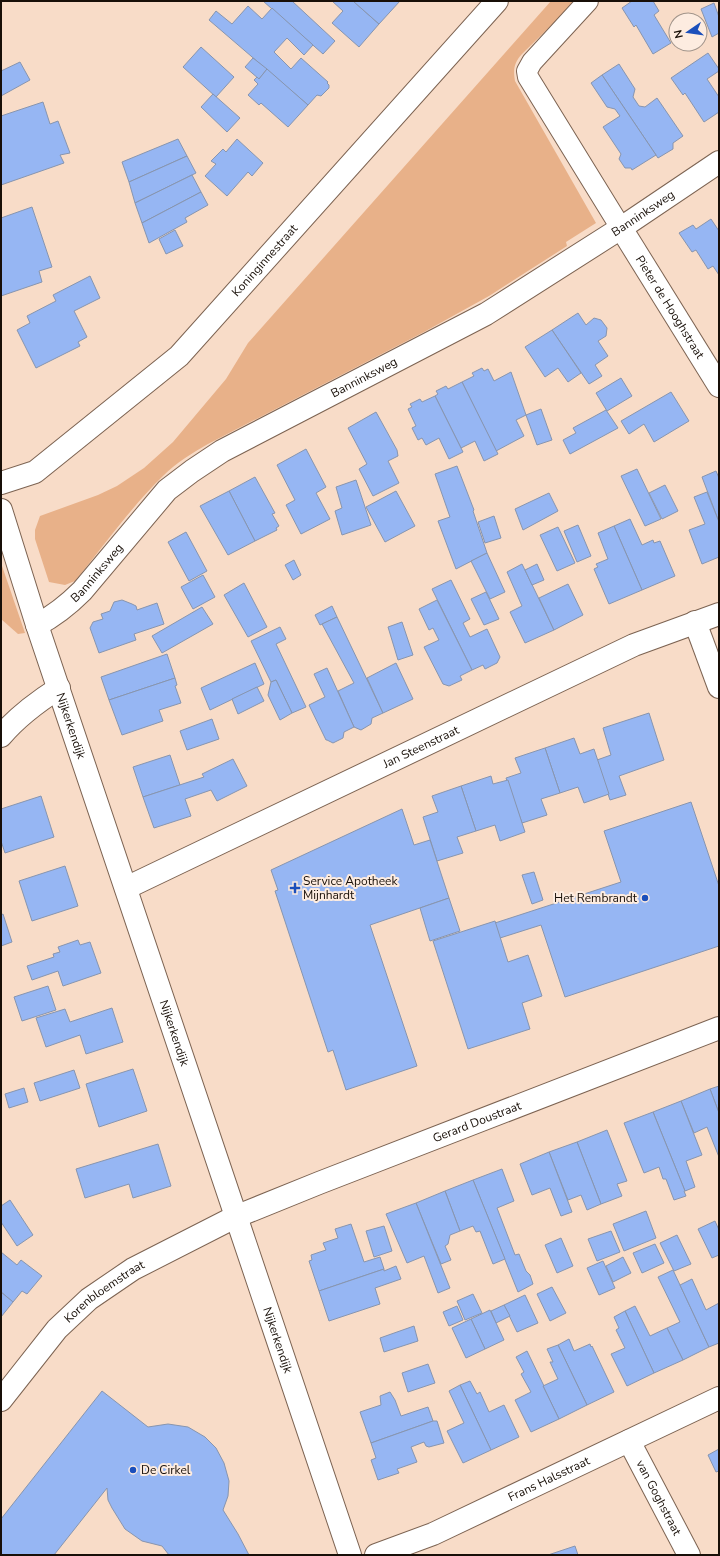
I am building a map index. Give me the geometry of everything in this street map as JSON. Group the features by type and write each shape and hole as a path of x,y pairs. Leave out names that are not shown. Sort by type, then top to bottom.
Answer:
{"street":[{"name":"Koninginnestraat","path":"1,483 35,472 180,356 497,1"},
{"name":"Banninksweg","path":"37,626 56,615 74,600 167,490 192,470 222,451 486,314 621,228 719,162"},
{"name":"Pieter de Hooghstraat","path":"621,228 719,386"},
{"name":"Nijkerkendijk","path":"1,510 37,626 350,1555"},
{"name":"Jan Steenstraat","path":"126,888 627,648 719,614"},
{"path":"695,622 719,687"},
{"path":"1,736 23,713 39,700 59,688"},
{"name":"Gerard Doustraat","path":"235,1216 719,1028"},
{"name":"Korenbloemstraat","path":"1,1400 48,1338 89,1299 133,1269 235,1216"},
{"name":"Frans Halsstraat","path":"376,1555 433,1534 719,1398"},
{"name":"van Goghstraat","path":"629,1441 689,1555"}],"lane":[{"path":"588,1 532,62 527,71 528,77 621,228"}],"shaded area":[{"path":"551,1 576,1 519,57 515,66 515,81 596,223 566,242 567,246 489,296 424,332 208,444 190,455 168,471 151,488 128,514 75,581 65,585 49,582 35,539 35,530 40,516 98,495 117,486 144,468 173,442 226,379 248,343"},
{"path":"1,563 25,633 18,634 1,619"}],"building":[{"path":"263,1 292,1 335,41 323,54"},
{"path":"332,1 353,1 379,24 359,47 332,23 343,11"},
{"path":"353,1 400,1 379,24"},
{"path":"632,1 653,1 659,11 654,15 668,38 668,45 653,54 636,25 634,27 622,8"},
{"path":"714,3 719,17 719,33 712,37 708,27 708,12 702,12 701,9"},
{"path":"248,6 262,19 272,8 313,45 304,55 287,38 274,52 291,69 301,58 328,82 329,88 321,96 317,95 308,105 209,20 216,11 232,24"},
{"path":"201,47 234,77 216,97 183,67"},
{"path":"708,53 719,69 719,71 707,79 719,97 719,112 704,122 685,93 683,95 671,78"},
{"path":"253,58 267,69 259,79 245,67"},
{"path":"20,62 30,80 1,96 1,71"},
{"path":"619,64 635,89 633,97 639,106 645,107 657,98 683,136 673,143 673,149 658,158 602,75"},
{"path":"267,69 308,105 288,127 261,103 259,105 248,95 258,84 254,80 257,77 259,79"},
{"path":"602,75 656,155 632,170 631,168 625,168 619,159 621,154 603,127 620,116 615,109 607,107 591,83"},
{"path":"213,94 240,118 227,132 201,107"},
{"path":"43,102 50,124 58,121 70,153 60,155 64,163 1,185 1,116"},
{"path":"178,139 187,156 129,182 122,162"},
{"path":"237,139 263,163 252,176 248,172 227,196 205,176 216,164 211,161 223,149 226,152"},
{"path":"187,156 196,173 135,203 129,182"},
{"path":"192,175 201,192 142,223 135,203"},
{"path":"201,192 208,205 185,218 187,222 149,243 142,223"},
{"path":"32,207 52,267 39,271 42,282 1,296 1,218"},
{"path":"711,219 719,231 719,275 713,266 708,269 696,250 692,252 679,233 693,225 696,229"},
{"path":"175,230 183,246 166,254 159,239"},
{"path":"90,276 100,298 74,311 87,337 78,342 80,346 36,368 17,330 30,323 27,316 56,301 53,295"},
{"path":"578,313 586,325 594,318 601,320 607,328 606,336 598,341 608,356 595,365 602,376 589,384 552,330"},
{"path":"552,330 581,373 568,382 558,368 545,377 525,347"},
{"path":"482,368 484,371 488,369 494,381 511,372 526,415 516,420 524,436 496,451 462,382 474,376 472,373"},
{"path":"621,378 632,396 607,411 596,393"},
{"path":"462,382 498,454 484,461 475,441 461,448 435,396 438,394 436,391 446,386 448,389"},
{"path":"671,392 689,421 654,442 644,424 629,434 621,421"},
{"path":"435,396 463,452 449,459 439,438 426,445 422,438 418,440 412,428 416,426 408,409 412,407 410,404 420,399 422,402"},
{"path":"541,409 552,440 537,445 526,415"},
{"path":"606,410 618,428 570,454 563,440 576,433 573,428"},
{"path":"376,412 397,450 398,456 388,461 399,483 373,496 359,469 367,464 348,428"},
{"path":"306,449 326,487 316,493 330,519 301,534 286,505 295,500 277,465"},
{"path":"457,466 474,510 473,511 487,553 456,569 438,521 450,517 435,474"},
{"path":"637,469 661,519 645,526 621,476"},
{"path":"716,471 719,478 719,522 702,477"},
{"path":"255,477 275,513 272,514 279,526 276,528 277,530 255,541 229,491"},
{"path":"356,480 371,525 342,535 335,511 342,508 336,487"},
{"path":"665,485 678,511 662,519 649,493"},
{"path":"229,491 255,541 228,555 200,506"},
{"path":"396,491 415,526 385,542 366,507"},
{"path":"707,492 719,522 719,557 702,564 689,530 705,524 694,497"},
{"path":"549,493 558,511 523,530 515,509"},
{"path":"494,516 501,538 485,543 478,522"},
{"path":"630,519 642,545 653,540 654,543 660,541 675,576 642,590 614,526"},
{"path":"578,525 591,556 577,562 564,531"},
{"path":"614,526 642,590 609,604 594,569 598,567 596,564 608,559 598,533"},
{"path":"558,527 575,563 557,571 540,535"},
{"path":"186,532 207,571 189,581 168,542"},
{"path":"487,553 505,592 490,599 471,561"},
{"path":"294,560 301,575 293,580 285,565"},
{"path":"522,564 554,630 525,643 510,612 522,606 507,572"},
{"path":"537,564 544,580 532,585 525,570"},
{"path":"203,575 215,597 193,609 181,587"},
{"path":"451,580 470,619 463,623 470,637 487,629 500,657 497,663 485,669 483,665 472,670 432,589"},
{"path":"244,583 267,627 248,637 224,595"},
{"path":"568,584 583,615 554,630 539,598"},
{"path":"486,592 499,619 484,625 471,599"},
{"path":"122,600 136,606 137,610 157,603 164,624 134,634 136,640 99,653 90,628 93,622 103,619 101,614 110,611 114,602"},
{"path":"437,600 472,670 460,676 462,680 449,686 443,684 424,647 439,640 433,628 429,630 419,609"},
{"path":"332,606 337,617 320,625 315,615"},
{"path":"202,607 213,624 162,653 152,636"},
{"path":"337,617 383,713 372,718 371,724 361,730 354,727 338,691 354,683 322,624"},
{"path":"402,622 413,655 398,660 388,627"},
{"path":"280,627 286,639 276,644 306,707 292,713 276,680 271,682 251,641"},
{"path":"167,654 175,678 109,700 101,677"},
{"path":"255,663 264,684 210,710 201,688"},
{"path":"396,663 413,699 383,713 367,678"},
{"path":"327,668 354,727 344,732 343,738 333,743 326,740 309,705 325,697 314,674"},
{"path":"175,678 177,685 175,686 181,703 159,710 163,721 122,735 109,700"},
{"path":"276,680 292,713 280,720 268,695 271,682"},
{"path":"257,687 264,701 238,714 232,699"},
{"path":"649,713 664,760 619,776 626,795 610,800 597,760 611,755 603,728"},
{"path":"212,719 219,739 187,750 180,731"},
{"path":"574,738 580,754 594,749 609,794 584,803 578,787 560,793 545,748"},
{"path":"545,748 560,793 541,799 547,815 522,823 506,778 521,773 515,758"},
{"path":"170,755 180,785 143,797 133,767"},
{"path":"233,759 247,786 217,801 211,790 185,799 191,816 154,828 143,797 204,777 202,774"},
{"path":"491,776 493,784 508,780 525,832 500,841 495,825 476,831 461,786"},
{"path":"461,786 476,831 457,837 463,853 437,861 423,817 438,812 432,796"},
{"path":"41,796 54,837 5,853 1,841 1,809"},
{"name":"Het Rembrandt","path":"691,802 719,886 719,946 565,997 541,925 500,938 495,923 621,882 604,831"},
{"path":"402,809 414,845 430,840 449,898 370,925 417,1066 346,1090 333,1050 328,1052 275,891 278,890 271,870"},
{"path":"65,866 78,906 32,921 19,881"},
{"path":"534,872 543,900 532,904 522,875"},
{"path":"449,898 460,931 430,941 420,908"},
{"path":"3,914 12,942 1,946 1,915"},
{"path":"495,921 508,962 528,955 542,996 522,1003 530,1029 468,1049 433,941"},
{"path":"78,940 80,945 90,942 101,973 63,986 58,971 32,980 27,966 54,957 53,954 60,952 58,947"},
{"path":"48,986 56,1010 22,1021 14,997"},
{"path":"112,1008 123,1042 86,1054 80,1035 46,1047 36,1018 65,1009 70,1022"},
{"path":"133,1069 147,1111 99,1127 86,1084"},
{"path":"74,1070 80,1088 40,1101 34,1083"},
{"path":"719,1086 719,1113 710,1089"},
{"path":"24,1088 28,1102 9,1108 5,1094"},
{"path":"710,1089 719,1113 719,1157 707,1127 694,1133 681,1101"},
{"path":"681,1101 702,1155 686,1161 695,1187 685,1191 653,1112"},
{"path":"653,1112 685,1191 686,1196 674,1200 666,1179 663,1179 659,1167 644,1173 624,1123"},
{"path":"607,1130 627,1181 617,1184 622,1196 601,1204 577,1142"},
{"path":"577,1142 601,1204 587,1210 581,1195 568,1200 549,1152"},
{"path":"158,1144 171,1186 133,1198 129,1184 85,1198 76,1169"},
{"path":"549,1152 572,1212 561,1216 550,1188 532,1195 520,1164"},
{"path":"502,1169 514,1201 497,1208 515,1255 519,1254 533,1284 518,1292 473,1180"},
{"path":"473,1180 505,1259 493,1264 480,1231 476,1232 473,1226 460,1231 445,1191"},
{"path":"445,1191 460,1231 450,1235 448,1244 445,1246 451,1260 441,1264 416,1203"},
{"path":"10,1200 33,1235 17,1246 1,1222 1,1206"},
{"path":"416,1203 450,1288 438,1293 424,1256 407,1263 386,1214"},
{"path":"646,1211 656,1238 624,1251 613,1224"},
{"path":"715,1221 719,1230 719,1255 712,1258 698,1229"},
{"path":"351,1224 364,1262 380,1257 384,1269 319,1291 309,1261 312,1260 311,1255 326,1250 323,1243 338,1238 335,1229"},
{"path":"384,1226 392,1251 374,1257 366,1231"},
{"path":"611,1231 620,1252 597,1261 588,1239"},
{"path":"677,1235 691,1264 674,1271 660,1243"},
{"path":"561,1238 573,1266 557,1273 545,1245"},
{"path":"655,1244 664,1263 642,1273 633,1253"},
{"path":"1,1252 17,1265 21,1260 42,1276 27,1294 22,1291 13,1302 1,1292"},
{"path":"623,1257 631,1273 613,1282 606,1266"},
{"path":"603,1261 615,1288 599,1295 587,1268"},
{"path":"396,1266 401,1279 375,1288 380,1304 329,1321 319,1291"},
{"path":"673,1270 709,1347 683,1360 667,1328 680,1322 658,1277"},
{"path":"692,1279 706,1310 719,1303 719,1343 709,1347 680,1285"},
{"path":"552,1287 566,1313 550,1321 537,1294"},
{"path":"1,1292 13,1302 1,1317"},
{"path":"473,1294 482,1313 465,1320 457,1301"},
{"path":"525,1295 538,1323 517,1332 504,1305"},
{"path":"504,1305 510,1316 496,1323 491,1311"},
{"path":"457,1306 463,1320 449,1326 443,1312"},
{"path":"635,1306 650,1336 667,1328 683,1360 654,1373 625,1311"},
{"path":"490,1310 504,1340 485,1349 471,1319"},
{"path":"625,1311 654,1373 627,1386 611,1354 625,1348 616,1330 619,1328 614,1317"},
{"path":"471,1319 485,1349 466,1358 452,1328"},
{"path":"414,1326 418,1341 384,1352 380,1338"},
{"path":"569,1339 574,1351 590,1344 591,1347 592,1346 614,1392 587,1405 558,1345"},
{"path":"558,1345 587,1405 559,1419 543,1386 558,1379 550,1362 553,1362 547,1349"},
{"path":"527,1351 559,1419 531,1432 515,1400 531,1392 521,1374 524,1372 516,1357"},
{"path":"428,1364 435,1383 408,1392 402,1373"},
{"path":"470,1381 477,1394 480,1392 489,1412 504,1405 519,1437 491,1450 460,1385"},
{"path":"460,1385 491,1450 463,1463 447,1431 464,1423 449,1391"},
{"name":"De Cirkel","path":"102,1391 148,1427 168,1424 188,1427 205,1437 216,1448 224,1463 229,1481 228,1496 223,1510 249,1555 169,1555 162,1546 142,1541 125,1529 108,1500 107,1488 54,1555 1,1555 1,1519"},
{"path":"390,1392 395,1400 401,1416 428,1407 433,1421 371,1443 360,1412 381,1405 380,1396"},
{"path":"433,1421 437,1421 444,1443 429,1447 426,1446 424,1442 411,1447 417,1462 397,1469 399,1473 378,1480 371,1460 376,1458 371,1443"},
{"path":"719,1449 719,1471 716,1472 708,1455"},
{"path":"575,1546 578,1555 548,1555"}],"place":[{"name":"Service Apotheek Mijnhardt","path":"295,888"},
{"name":"Het Rembrandt","path":"645,898"},
{"name":"De Cirkel","path":"133,1470"}]}
